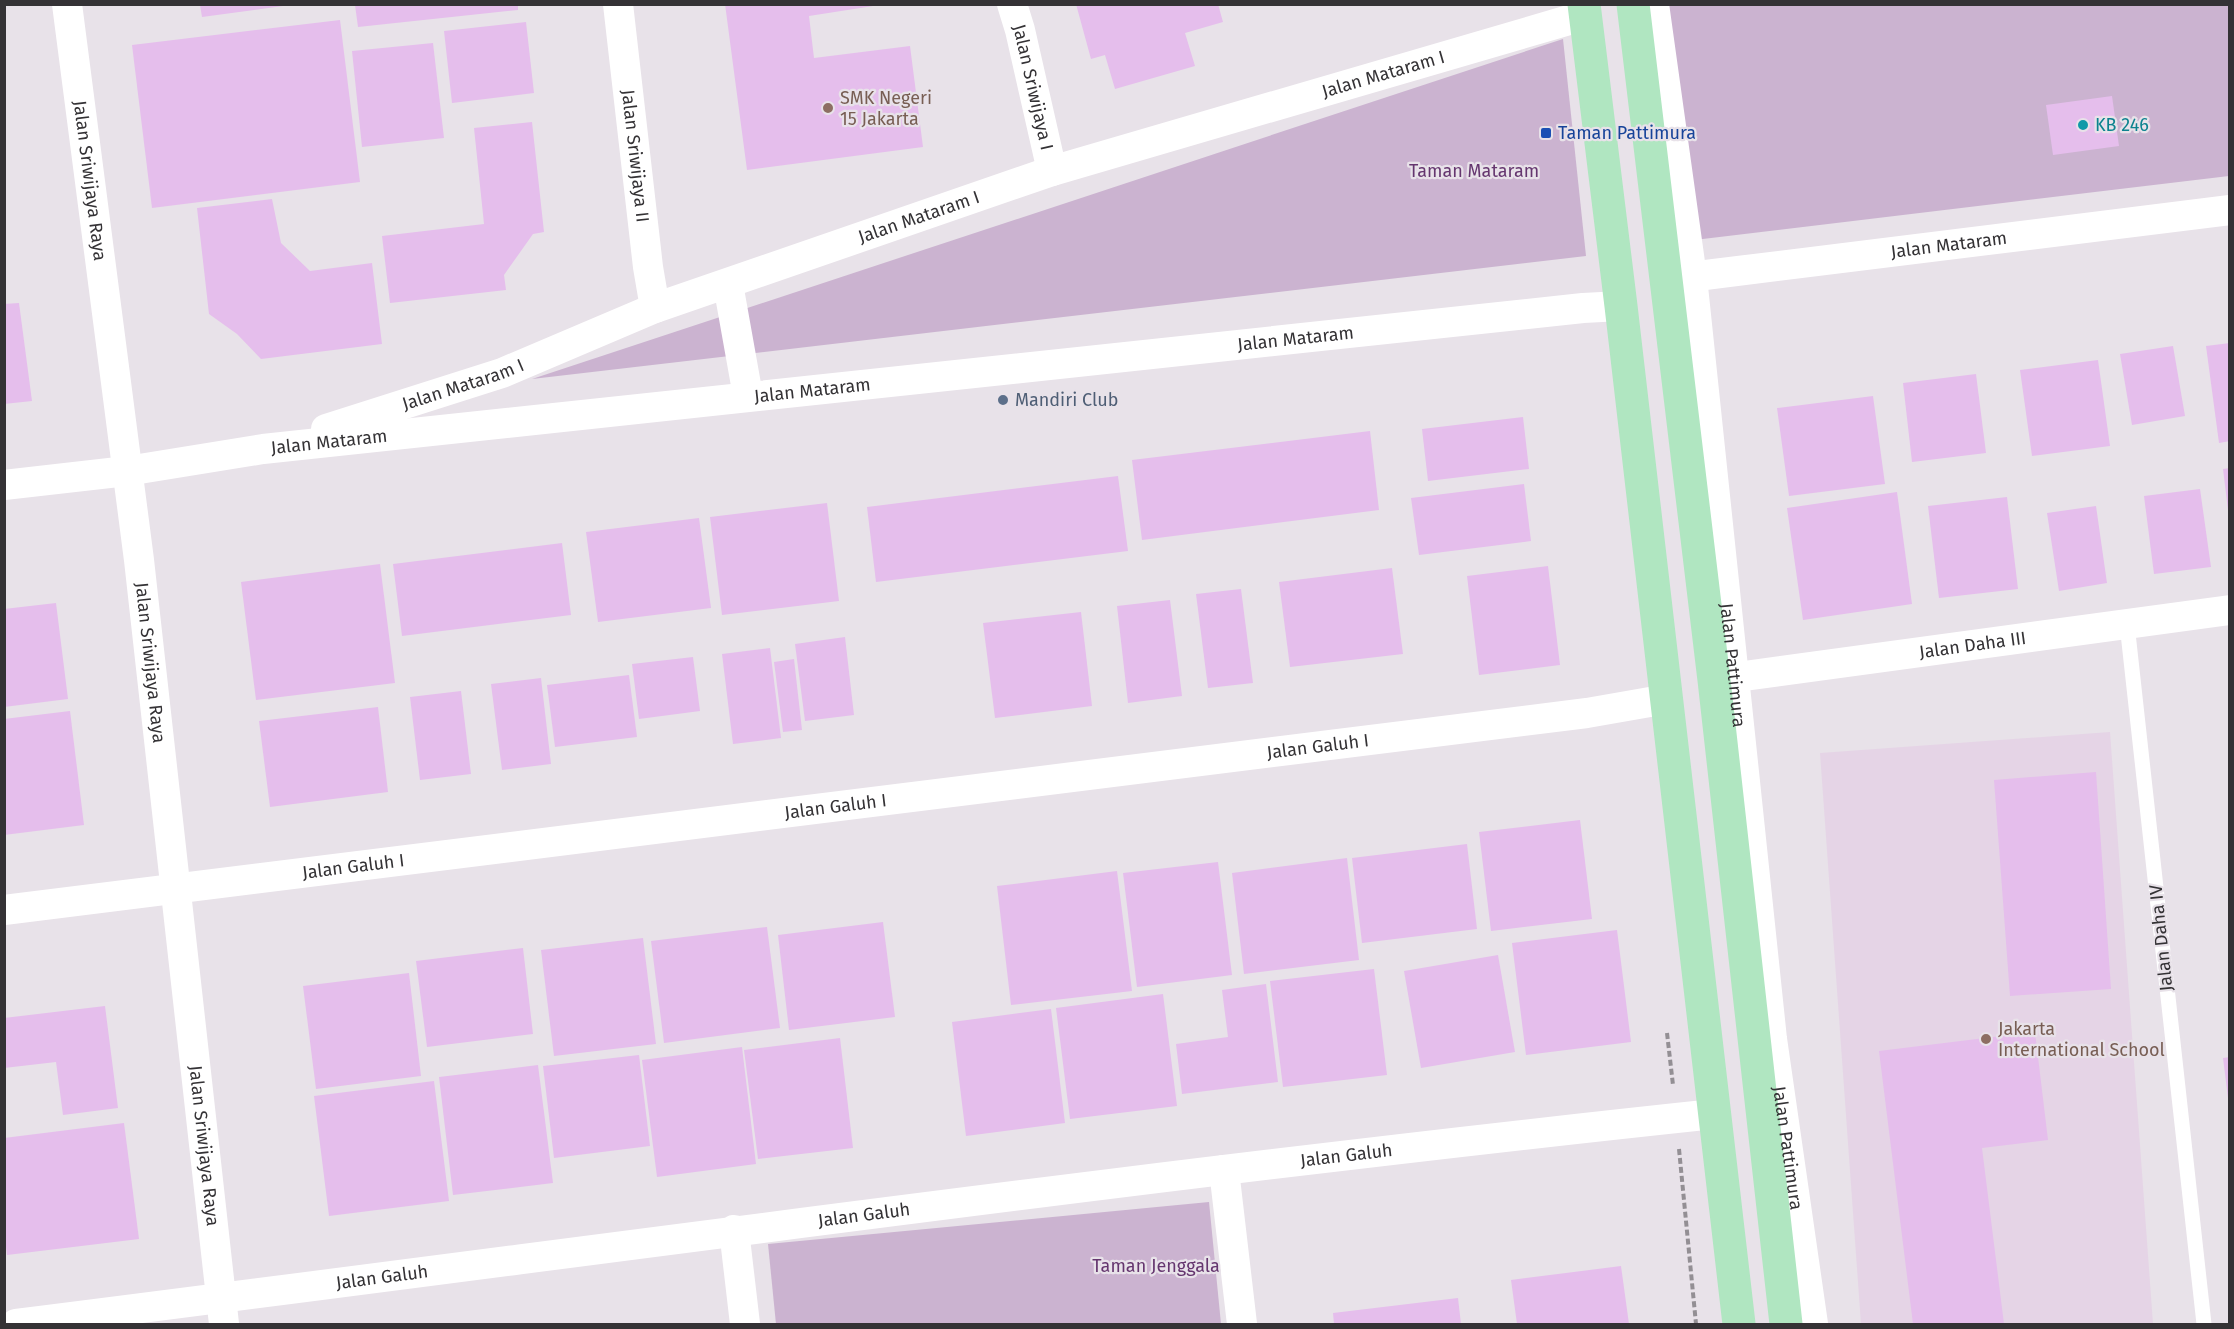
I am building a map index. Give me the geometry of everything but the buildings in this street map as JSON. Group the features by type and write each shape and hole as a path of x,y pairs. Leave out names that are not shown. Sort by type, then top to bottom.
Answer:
{"main road":[{"name":"Jalan Pattimura","path":"1647,5 1724,678 1786,1324"},
{"path":"1585,10 1739,1324"}],"street":[{"name":"Jalan Sriwijaya Raya","path":"67,4 127,471 223,1312"},
{"name":"Jalan Sriwijaya II","path":"618,4 648,267 655,309"},
{"name":"Jalan Sriwijaya I","path":"1012,4 1052,171"},
{"name":"Jalan Mataram I","path":"263,450 502,373 655,309 1052,171 1585,10"},
{"name":"Jalan Mataram","path":"1680,278 2229,210"},
{"path":"728,284 748,396"},
{"name":"Jalan Mataram","path":"4,485 127,471 263,450 748,396 1583,308 1621,306"},
{"name":"Jalan Daha III","path":"1724,678 2229,610"},
{"name":"Jalan Pattimura","path":"1724,678 1772,1039 1814,1324"},
{"name":"Jalan Galuh I","path":"4,910 1587,713 1667,699"},
{"name":"Jalan Galuh","path":"16,1324 223,1312 734,1230 1224,1170 1714,1114"},
{"path":"1224,1170 1242,1324"},
{"path":"734,1230 745,1324"}],"lane":[{"name":"Jalan Daha IV","path":"2127,624 2204,1324"}],"path":[{"path":"1666,1026 1696,1324"}],"shaded area":[{"name":"Jakarta International School","path":"2110,732 2153,1324 1861,1324 1820,753"}],"green space":[{"path":"1658,5 2229,5 2229,176 1686,241"},
{"name":"Taman Mataram","path":"1563,39 1586,256 532,379"},
{"name":"Taman Jenggala","path":"1209,1202 1221,1324 776,1324 768,1244"}],"place":[{"name":"SMK Negeri 15 Jakarta","path":"828,108"},
{"name":"KB 246","path":"2083,125"},
{"name":"Taman Pattimura","path":"1546,133"},
{"name":"Mandiri Club","path":"1003,400"},
{"name":"Jakarta International School","path":"1986,1039"}]}
